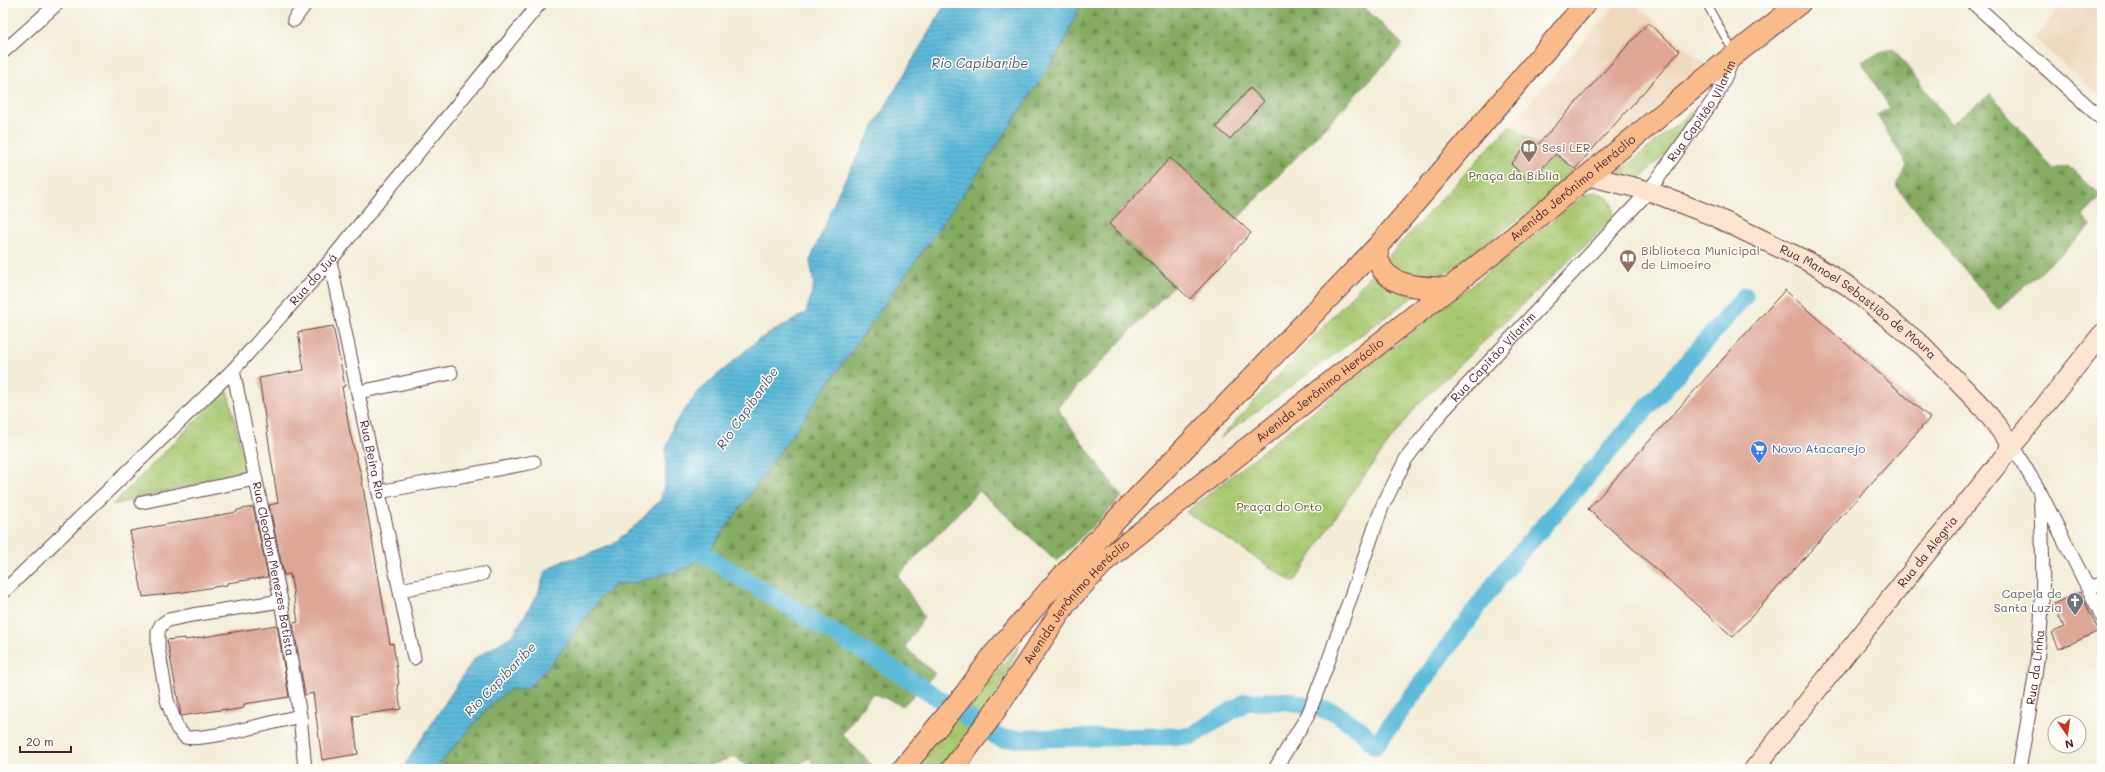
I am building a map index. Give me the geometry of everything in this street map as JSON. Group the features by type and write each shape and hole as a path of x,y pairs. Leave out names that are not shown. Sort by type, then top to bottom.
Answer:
{"main road":[{"name":"Avenida Jerônimo Heráclio","path":"902,769 946,718 994,654 1054,586 1377,247 1586,3"},
{"name":"Avenida Jerônimo Heráclio","path":"952,769 990,717 1067,602 1107,559 1450,288 1589,176 1735,54 1800,3"},
{"path":"1377,247 1377,257 1381,269 1395,280 1413,286 1450,288"}],"street":[{"path":"3,52 58,3"},
{"path":"294,20 306,3"},
{"name":"Rua do Juá","path":"3,592 65,534 233,370 330,261 540,3"},
{"path":"1973,3 2102,119"},
{"name":"Rua Capitão Vilarim","path":"1275,769 1308,715 1382,507 1406,459 1442,412 1649,191 1717,95 1735,54"},
{"name":"Rua Manoel Sebastião de Moura","path":"1589,176 1649,191 1712,216 1809,262 1848,286 1923,346 1984,409 2013,447"},
{"name":"Rua Beira Rio","path":"330,261 359,392 414,658"},
{"name":"Rua da Alegria","path":"1754,769 2102,334"},
{"name":"Rua Cleodom Menezes Batista","path":"233,370 281,601 300,716 306,769"},
{"path":"359,392 451,373"},
{"path":"2013,447 2040,492 2102,616"},
{"path":"379,492 534,462"},
{"path":"142,502 255,479"},
{"name":"Rua da Linha","path":"2019,769 2033,687 2042,603 2043,551 2040,492"},
{"path":"400,590 482,574"},
{"path":"2087,586 2102,584"},
{"path":"281,601 192,615 164,623 158,631 161,663 172,718 177,728 185,737 196,738 218,734 300,716"}],"lane":[{"path":"1706,3 1735,54"}],"shaded area":[{"path":"1617,3 1633,3 1707,66 1578,176 1510,125"},
{"path":"2065,3 2102,3 2102,98 2034,38"}],"green space":[{"path":"1081,3 1360,3 1403,45 1057,408 1122,497 1057,561 979,491 898,576 924,617 905,647 935,674 903,706 873,693 842,734 874,767 872,769 817,769 809,758 793,769 749,769 735,756 701,769 435,769 493,702 511,689 528,688 552,663 600,598 615,585 637,582 685,569 706,556 1062,47"},
{"path":"1893,48 1951,124 1991,94 2054,170 2068,166 2102,196 2083,216 2091,226 1998,310 1896,186 1907,165 1877,115 1890,108 1861,61"},
{"path":"1700,105 1670,149 1642,177 1631,182 1623,179 1618,173"},
{"name":"Praça da Bíblia","path":"1510,125 1578,176 1219,439"},
{"name":"Praça do Orto","path":"1594,192 1604,195 1611,202 1613,216 1611,221 1417,405 1352,492 1294,583 1186,512 1585,195"},
{"path":"227,389 247,472 112,505"},
{"path":"1020,644 996,693 944,769 913,769"}],"water":[{"name":"Rio Capibaribe","path":"946,3 1081,3 1062,47 995,149 706,556 685,569 637,582 615,585 600,598 552,663 528,688 511,689 493,702 435,769 402,769 474,659 513,635 538,594 545,571 563,561 587,555 612,545 637,524 661,499 666,477 666,450 673,426 698,392 758,340 806,313 814,285 810,261 839,191 878,119"}],"building":[{"path":"1648,23 1680,51 1575,169 1556,154 1529,182 1511,164 1528,145 1533,150"},
{"path":"1250,88 1264,101 1230,139 1216,127"},
{"path":"1170,158 1251,233 1190,299 1109,224"},
{"name":"Novo Atacarejo","path":"1785,290 1930,418 1733,637 1588,509"},
{"path":"333,326 345,386 342,387 350,433 361,475 390,644 393,643 401,709 353,716 358,754 322,760 313,693 305,695 293,623 298,622 290,574 284,575 269,505 278,503 259,378 304,370 298,332"},
{"path":"253,507 268,577 227,583 227,585 184,592 143,597 130,531 237,512 237,510"},
{"name":"Capela de Santa Luzia","path":"2080,592 2099,631 2059,649 2052,633 2064,627 2053,604"},
{"path":"277,625 289,697 244,704 244,708 226,711 226,709 181,716 167,640 185,638 185,640"}],"waterway":[{"path":"684,545 706,556 909,679 1001,739 1191,736 1246,702 1287,701 1334,712 1361,730 1375,746 1505,570 1745,296"}],"place":[{"name":"Sesi LER","path":"1529,163"},
{"name":"Biblioteca Municipal de Limoeiro","path":"1628,273"},
{"name":"Novo Atacarejo","path":"1759,464"},
{"name":"Capela de Santa Luzia","path":"2075,616"}]}
